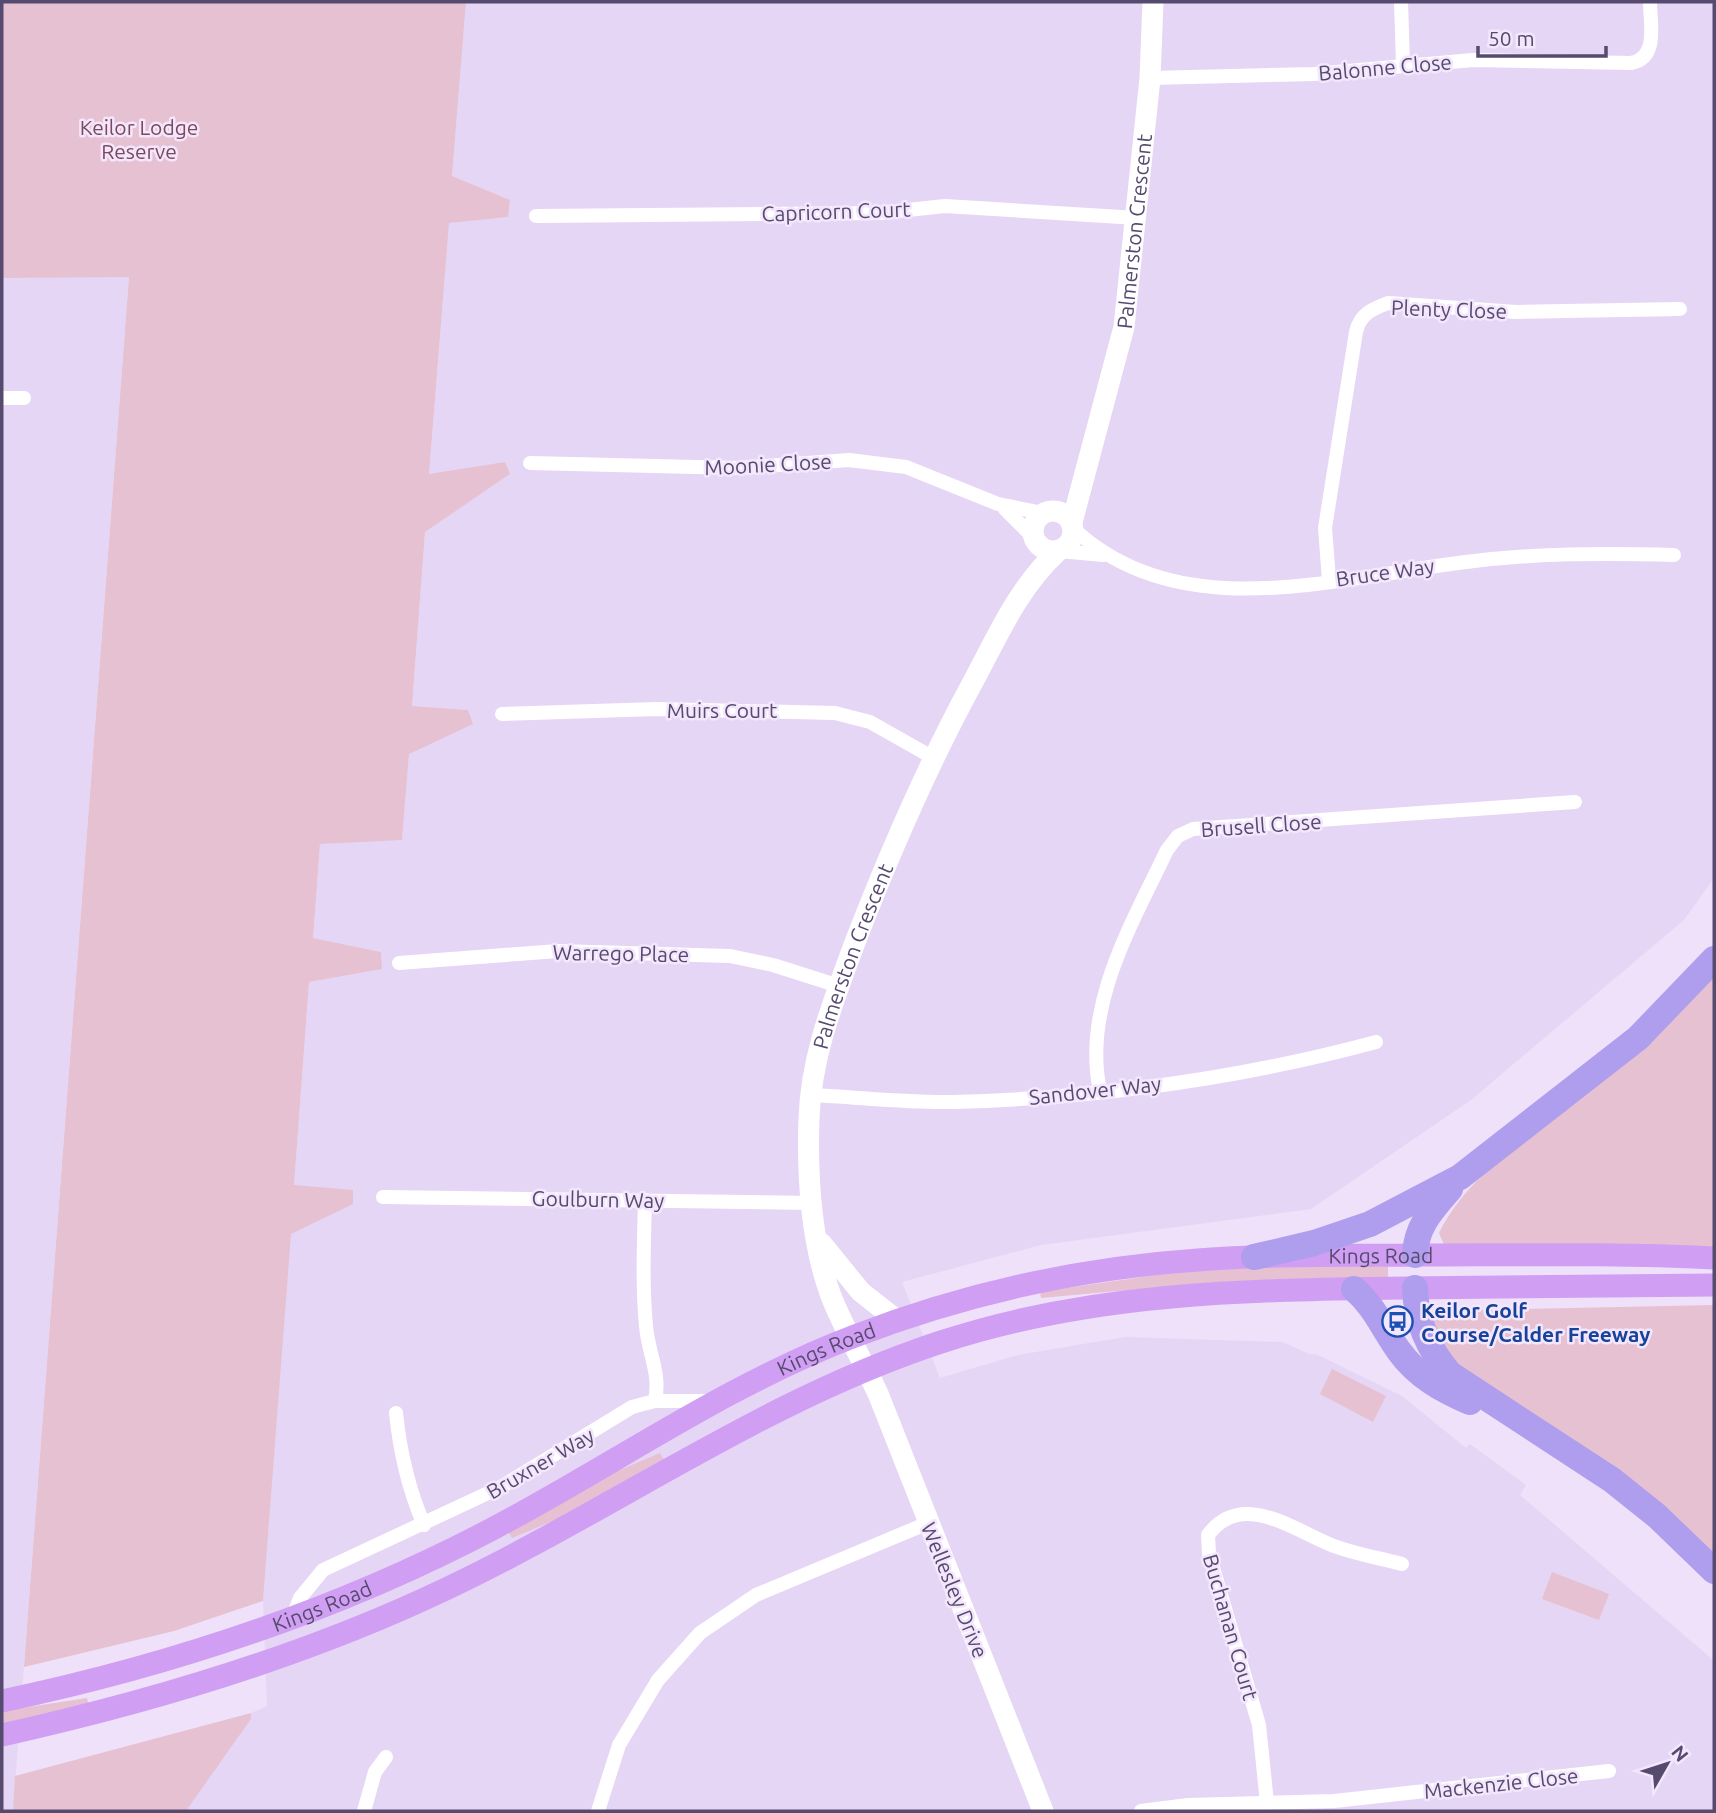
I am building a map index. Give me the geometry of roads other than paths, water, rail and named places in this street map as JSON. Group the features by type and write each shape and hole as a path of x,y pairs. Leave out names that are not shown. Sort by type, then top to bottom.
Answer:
{"highway":[{"path":"1254,1256 1314,1243 1370,1224 1460,1177 1638,1038 1714,959"},
{"path":"1415,1255 1415,1243 1424,1220 1460,1177"},
{"path":"1415,1288 1416,1307 1423,1330 1443,1365 1462,1383 1545,1435 1635,1498 1714,1571"},
{"path":"1354,1289 1372,1306 1398,1350 1423,1378 1464,1400 1545,1435"}],"main road":[{"name":"Kings Road","path":"5,1697 142,1666 292,1618 362,1591 480,1535 720,1400 849,1338 1002,1291 1075,1275 1155,1264 1254,1256 1609,1254 1714,1258"},
{"path":"1415,1255 1415,1288"},
{"name":"Kings Road","path":"2,1735 129,1706 301,1650 449,1588 803,1395 962,1336 1085,1306 1196,1293 1714,1285"},
{"path":"292,1618 301,1650"}],"street":[{"name":"Palmerston Crescent","path":"1073,526 1087,458 1103,410 1124,327 1150,78 1153,2"},
{"path":"1401,2 1403,64"},
{"name":"Balonne Close","path":"1150,78 1314,74 1403,64 1473,60 1638,62 1651,48 1650,2"},
{"name":"Capricorn Court","path":"536,216 880,213 945,206 1137,218"},
{"name":"Plenty Close","path":"1329,580 1325,528 1356,332 1358,323 1370,310 1388,303 1516,312 1680,309"},
{"path":"2,398 24,398"},
{"name":"Palmerston Crescent","path":"1047,512 1061,500 1087,458"},
{"name":"Moonie Close","path":"530,463 738,468 849,460 906,467 999,504 1047,512"},
{"name":"Moonie Close","path":"999,504 1034,539"},
{"path":"1047,512 1063,513 1073,526 1071,542 1058,551 1044,550 1034,539 1034,523 1047,512"},
{"name":"Bruce Way","path":"1073,526 1103,555 1140,573 1181,583 1256,591 1550,554 1674,555"},
{"name":"Palmerston Crescent","path":"1018,597 1034,539"},
{"name":"Palmerston Crescent","path":"849,1338 825,1277 812,1203 810,1096 824,1029 905,816 932,757 1018,597 1042,566 1058,551"},
{"name":"Bruce Way","path":"1058,551 1103,555"},
{"name":"Muirs Court","path":"502,714 657,709 835,713 870,722 932,757"},
{"name":"Brusell Close","path":"1100,1091 1095,1055 1098,1026 1112,970 1167,850 1178,836 1193,830 1575,802"},
{"name":"Warrego Place","path":"399,963 558,951 730,956 774,965 839,986"},
{"name":"Sandover Way","path":"810,1096 951,1102 1100,1091 1299,1063 1376,1042"},
{"name":"Goulburn Way","path":"383,1196 812,1203"},
{"path":"645,1200 644,1301 649,1349 659,1376 654,1401"},
{"path":"817,1239 861,1292 898,1321"},
{"name":"Wellesley Drive","path":"849,1338 866,1370 1043,1811"},
{"name":"Bruxner Way","path":"292,1618 300,1598 323,1570 501,1487 632,1407 654,1401 720,1400"},
{"path":"396,1413 403,1464 411,1495 424,1525"},
{"name":"Buchanan Court","path":"1267,1803 1259,1725 1209,1554 1208,1535 1229,1517 1242,1514 1267,1515 1336,1547 1402,1564"},
{"path":"598,1811 619,1745 658,1680 700,1633 756,1595 928,1522"},
{"path":"364,1811 375,1772 386,1757"},
{"name":"Mackenzie Close","path":"1141,1811 1188,1805 1335,1801 1609,1771"}],"place":[{"name":"Keilor Golf Course/Calder Freeway","path":"1398,1322"}],"park label":[{"name":"Keilor Lodge Reserve","path":"139,139"}]}
